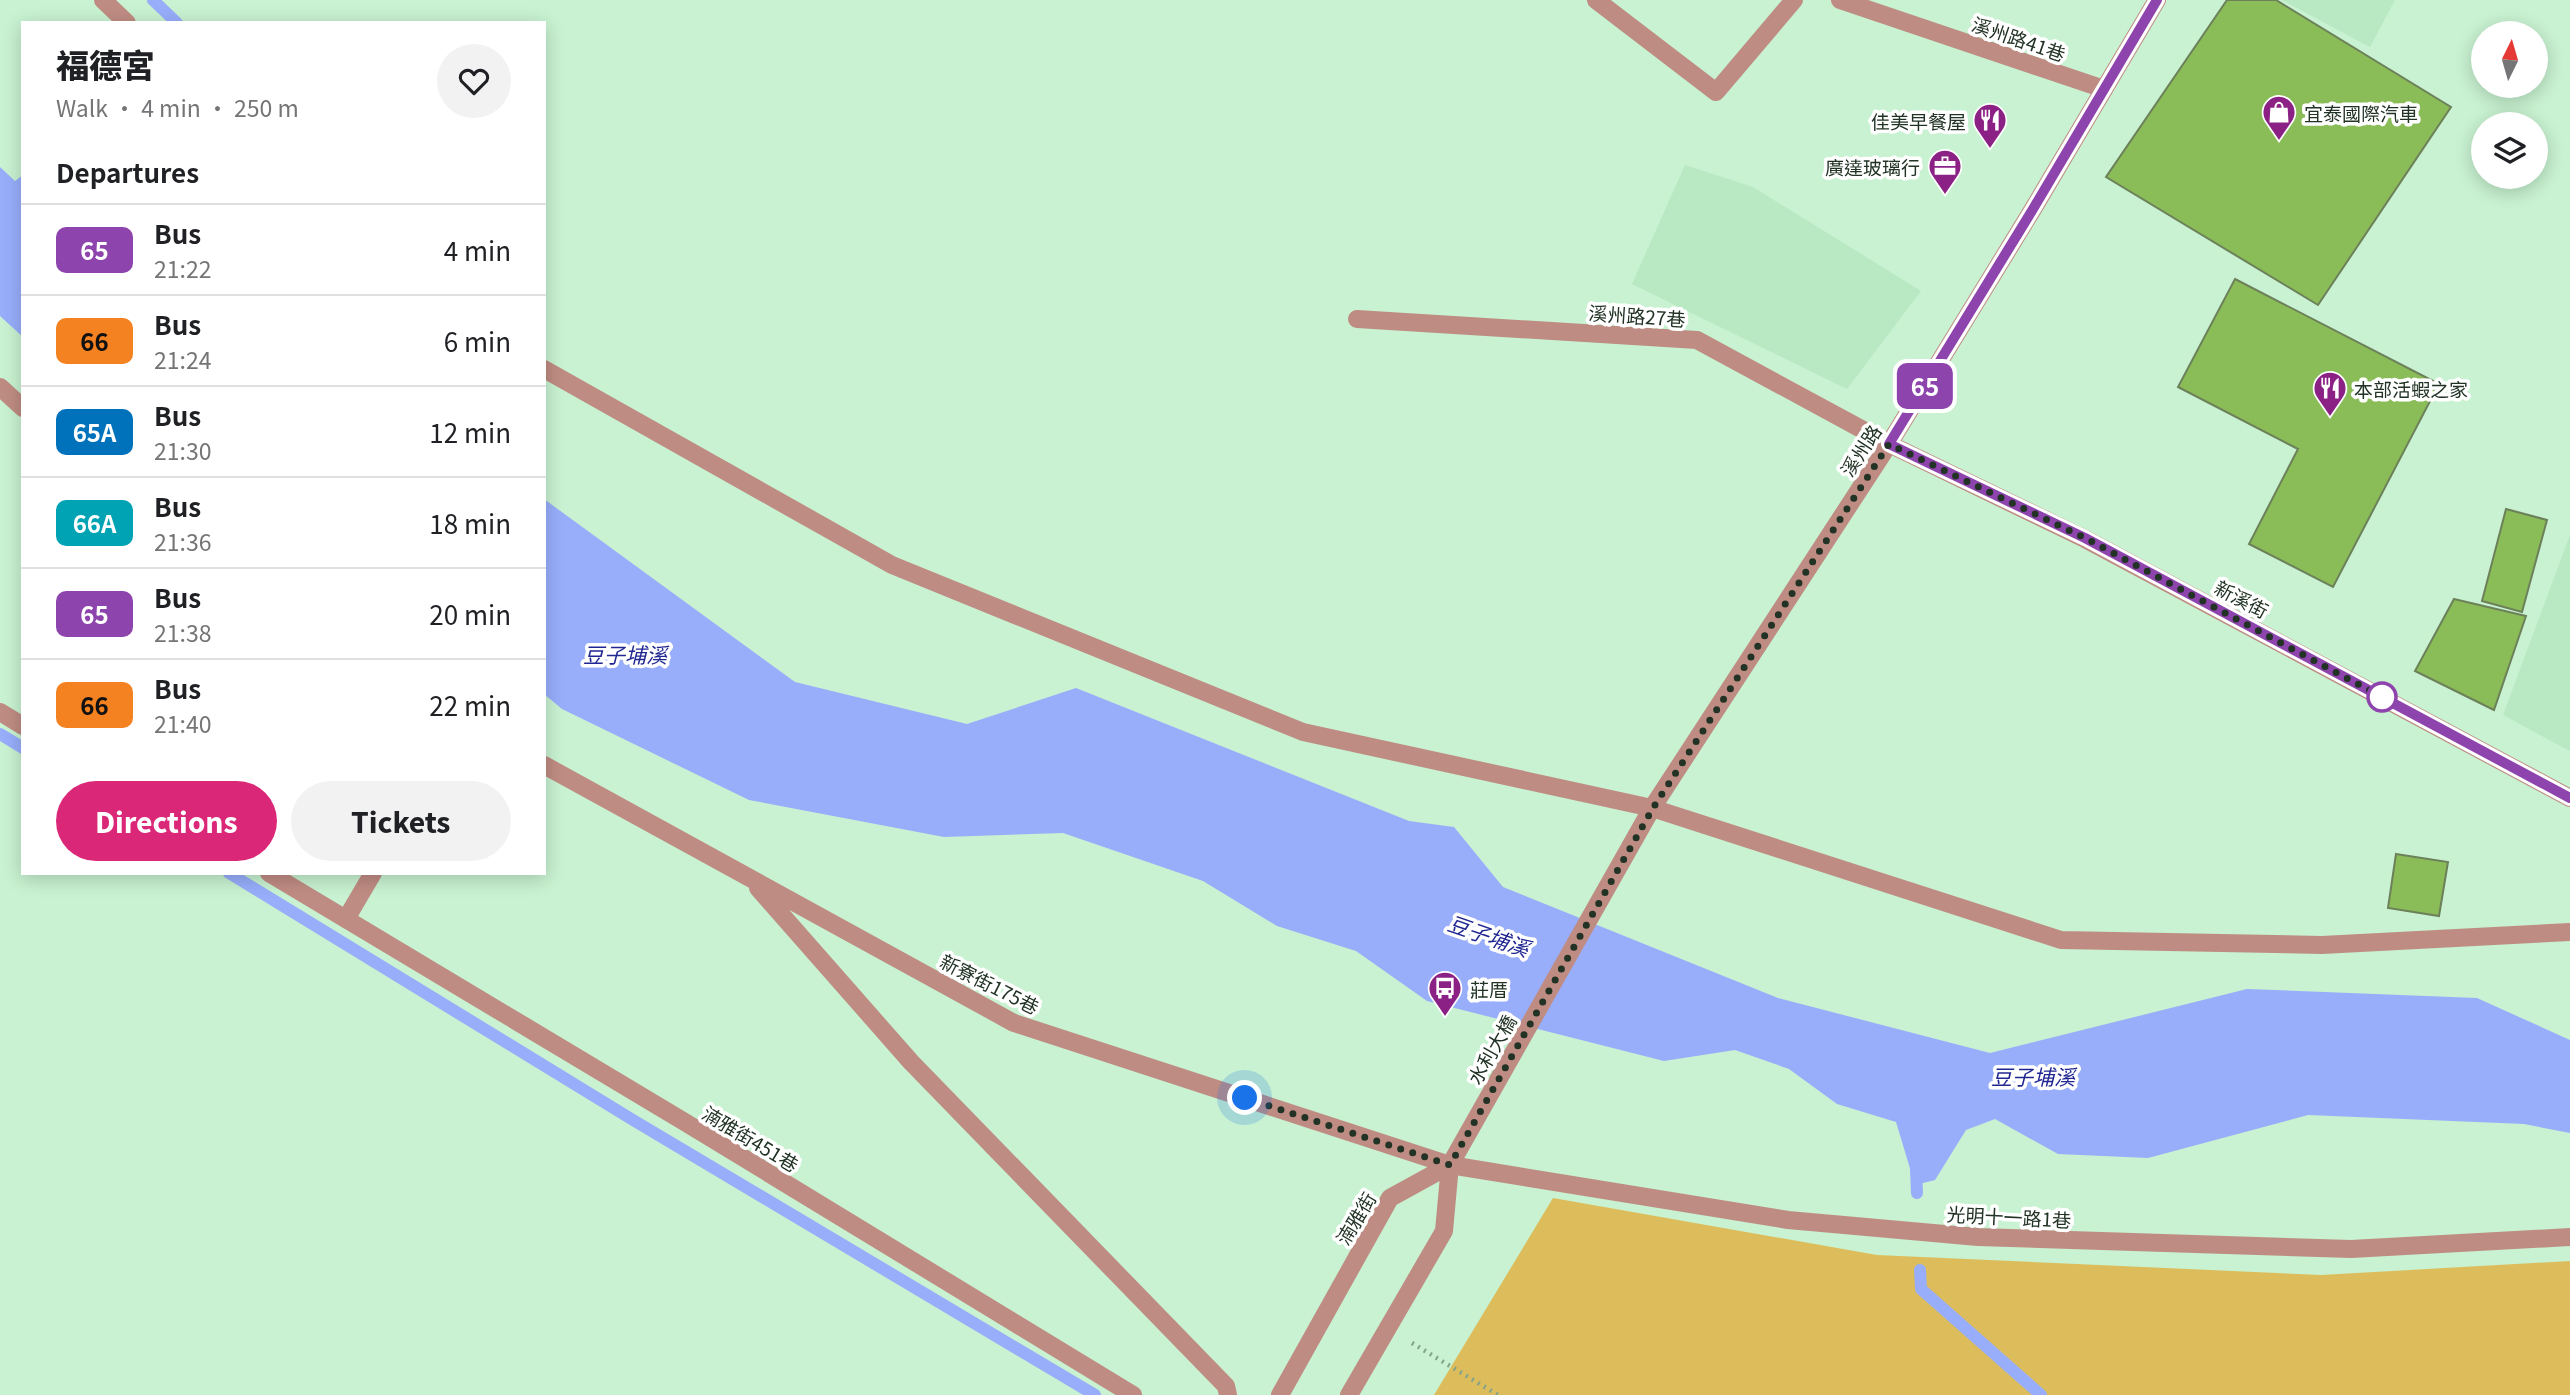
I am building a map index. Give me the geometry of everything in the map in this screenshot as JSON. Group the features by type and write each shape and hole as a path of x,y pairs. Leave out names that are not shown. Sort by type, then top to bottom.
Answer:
{"street":[{"path":"103,0 125,21"},
{"path":"1596,0 1716,92 1794,0"},
{"name":"溪州路41巷","path":"1840,0 2104,89"},
{"name":"溪州路","path":"1653,808 1889,444 2157,0"},
{"name":"溪州路27巷","path":"1357,319 1697,340 1889,444"},
{"path":"546,370 892,565 1303,732 1653,808 2061,940 2322,946 2570,932"},
{"path":"0,387 21,406"},
{"name":"新溪街","path":"1889,444 2085,538 2570,798"},
{"path":"0,712 21,725"},
{"name":"新寮街175巷","path":"546,766 1014,1023 1450,1165"},
{"name":"水利大橋","path":"1450,1165 1653,808"},
{"name":"湳雅街451巷","path":"272,875 1133,1395"},
{"path":"346,919 372,875"},
{"path":"749,878 911,1062 1226,1386 1228,1395"},
{"path":"1349,1395 1444,1231 1450,1165"},
{"name":"光明十一路1巷","path":"1450,1165 1788,1220 1978,1237 2351,1249 2570,1237"},
{"name":"湳雅街","path":"1280,1395 1390,1198 1450,1165"}],"path":[{"path":"1387,1329 1497,1395"}],"shaded area":[{"path":"2282,0 2395,0 2370,47"},
{"path":"1685,165 1753,187 1921,291 1847,389 1632,284"},
{"path":"2570,535 2570,751 2503,715"},
{"path":"1553,1198 1877,1255 2321,1275 2570,1261 2570,1395 1434,1395"}],"water":[{"path":"0,167 15,181 21,176 21,335 0,316"},
{"name":"豆子埔溪","path":"546,500 795,682 967,724 1076,688 1409,821 1454,827 1503,887 1778,998 1990,1053 2247,989 2477,998 2570,1040 2570,1133 2524,1124 2308,1115 2148,1158 2058,1154 1995,1119 1966,1130 1935,1180 1915,1185 1896,1122 1837,1104 1789,1069 1735,1050 1664,1061 1427,1001 1356,951 1277,926 1203,881 1063,833 944,837 749,800 562,709 546,696"}],"building":[{"name":"宜泰國際汽車","path":"2227,0 2276,0 2451,107 2318,305 2106,177"},
{"name":"本部活蝦之家","path":"2235,279 2439,384 2333,587 2249,544 2298,449 2178,387"},
{"path":"2506,509 2547,520 2522,612 2482,601"},
{"path":"2454,599 2526,616 2494,710 2415,671"},
{"path":"2396,854 2448,862 2439,916 2388,908"}],"waterway":[{"path":"153,0 175,21"},
{"path":"0,734 21,747"},
{"path":"232,875 633,1120 1095,1395"},
{"path":"1916,1169 1917,1193"},
{"path":"1920,1270 1921,1289 2041,1395"}],"bus line":[{"name":"65","path":"2157,0 1889,444 2085,538 2570,798"}],"place":[{"name":"宜泰國際汽車","path":"2279,142"},
{"name":"佳美早餐屋","path":"1990,150"},
{"name":"廣達玻璃行","path":"1945,196"},
{"name":"本部活蝦之家","path":"2330,418"},
{"name":"莊厝","path":"1445,1018"}],"route":[{"path":"1245,1098 1450,1165 1653,808 1889,444 2085,538 2382,697"}]}
